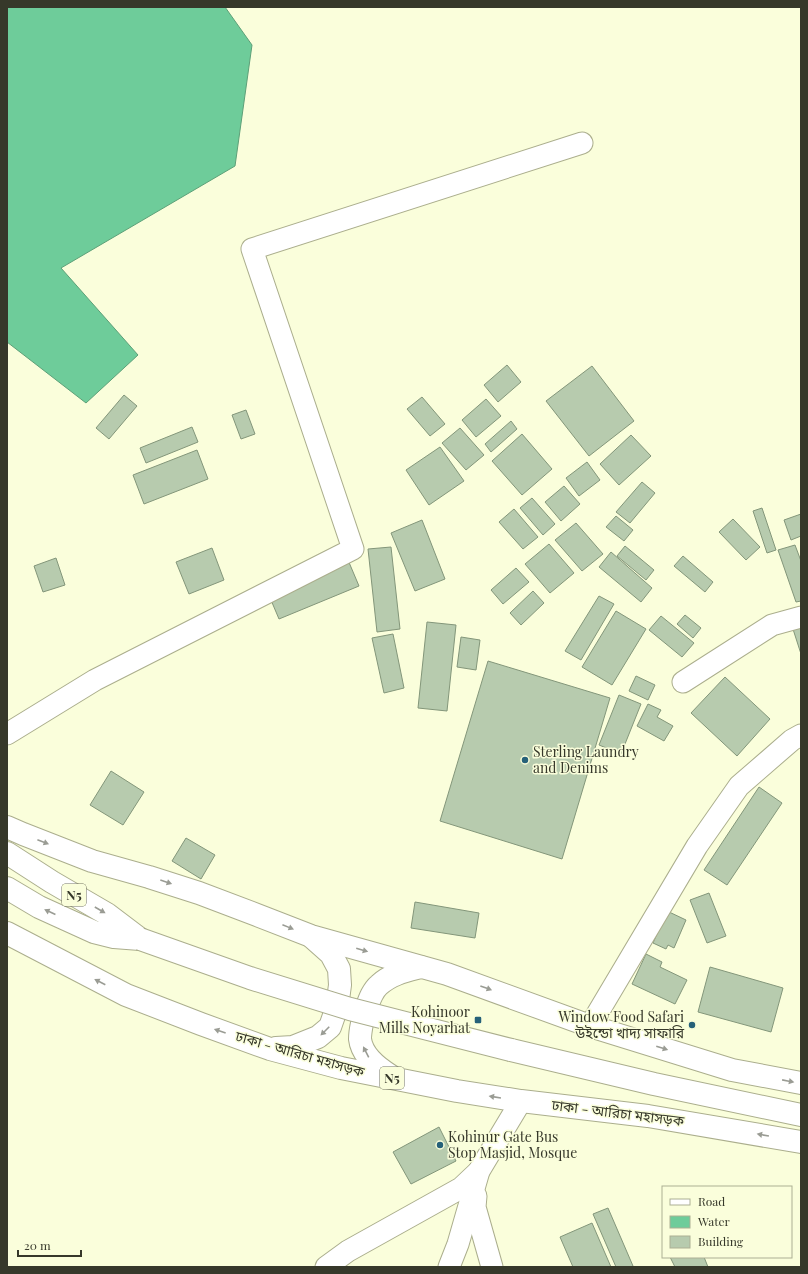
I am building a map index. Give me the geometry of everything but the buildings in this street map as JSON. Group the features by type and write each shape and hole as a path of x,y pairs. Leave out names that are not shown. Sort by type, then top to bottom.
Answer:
{"highway":[{"path":"7,826 23,834 92,861 199,893 311,936 421,968 448,974 590,1026 732,1070 801,1084"},
{"name":"N5","path":"7,853 52,882 107,914 140,938 250,978 350,1009 512,1050 654,1084 801,1115"},
{"name":"N5","path":"7,888 39,906 94,932 114,937 140,938"},
{"name":"ঢাকা - আরিচা মহাসড়ক","path":"7,933 126,995 270,1049 341,1068 457,1091 521,1101 648,1116 801,1142"},
{"path":"270,1049 293,1047 318,1037 330,1027 337,1007 340,985 339,969 331,954 311,936"},
{"path":"393,1078 378,1068 366,1055 360,1040 364,1016 369,999 378,985 395,974 421,968"}],"street":[{"path":"7,734 95,680 353,549 252,249 582,143"},
{"path":"684,682 772,625 801,617"},
{"path":"590,1026 697,846 739,786 792,740 801,735"},
{"path":"449,1267 458,1244 479,1171 521,1101"},
{"path":"326,1267 348,1251 461,1188 479,1171"},
{"path":"479,1171 475,1207 492,1267"}],"water":[{"path":"7,7 225,7 252,45 235,166 61,268 138,355 86,403 7,342"}],"place":[{"name":"Sterling Laundry and Denims","path":"525,760"},
{"name":"Kohinoor Mills Noyarhat","path":"478,1020"},
{"name":"Window Food Safari উইন্ডো খাদ্য সাফারি","path":"692,1025"},
{"name":"Kohinur Gate Bus Stop Masjid, Mosque","path":"440,1145"}]}
